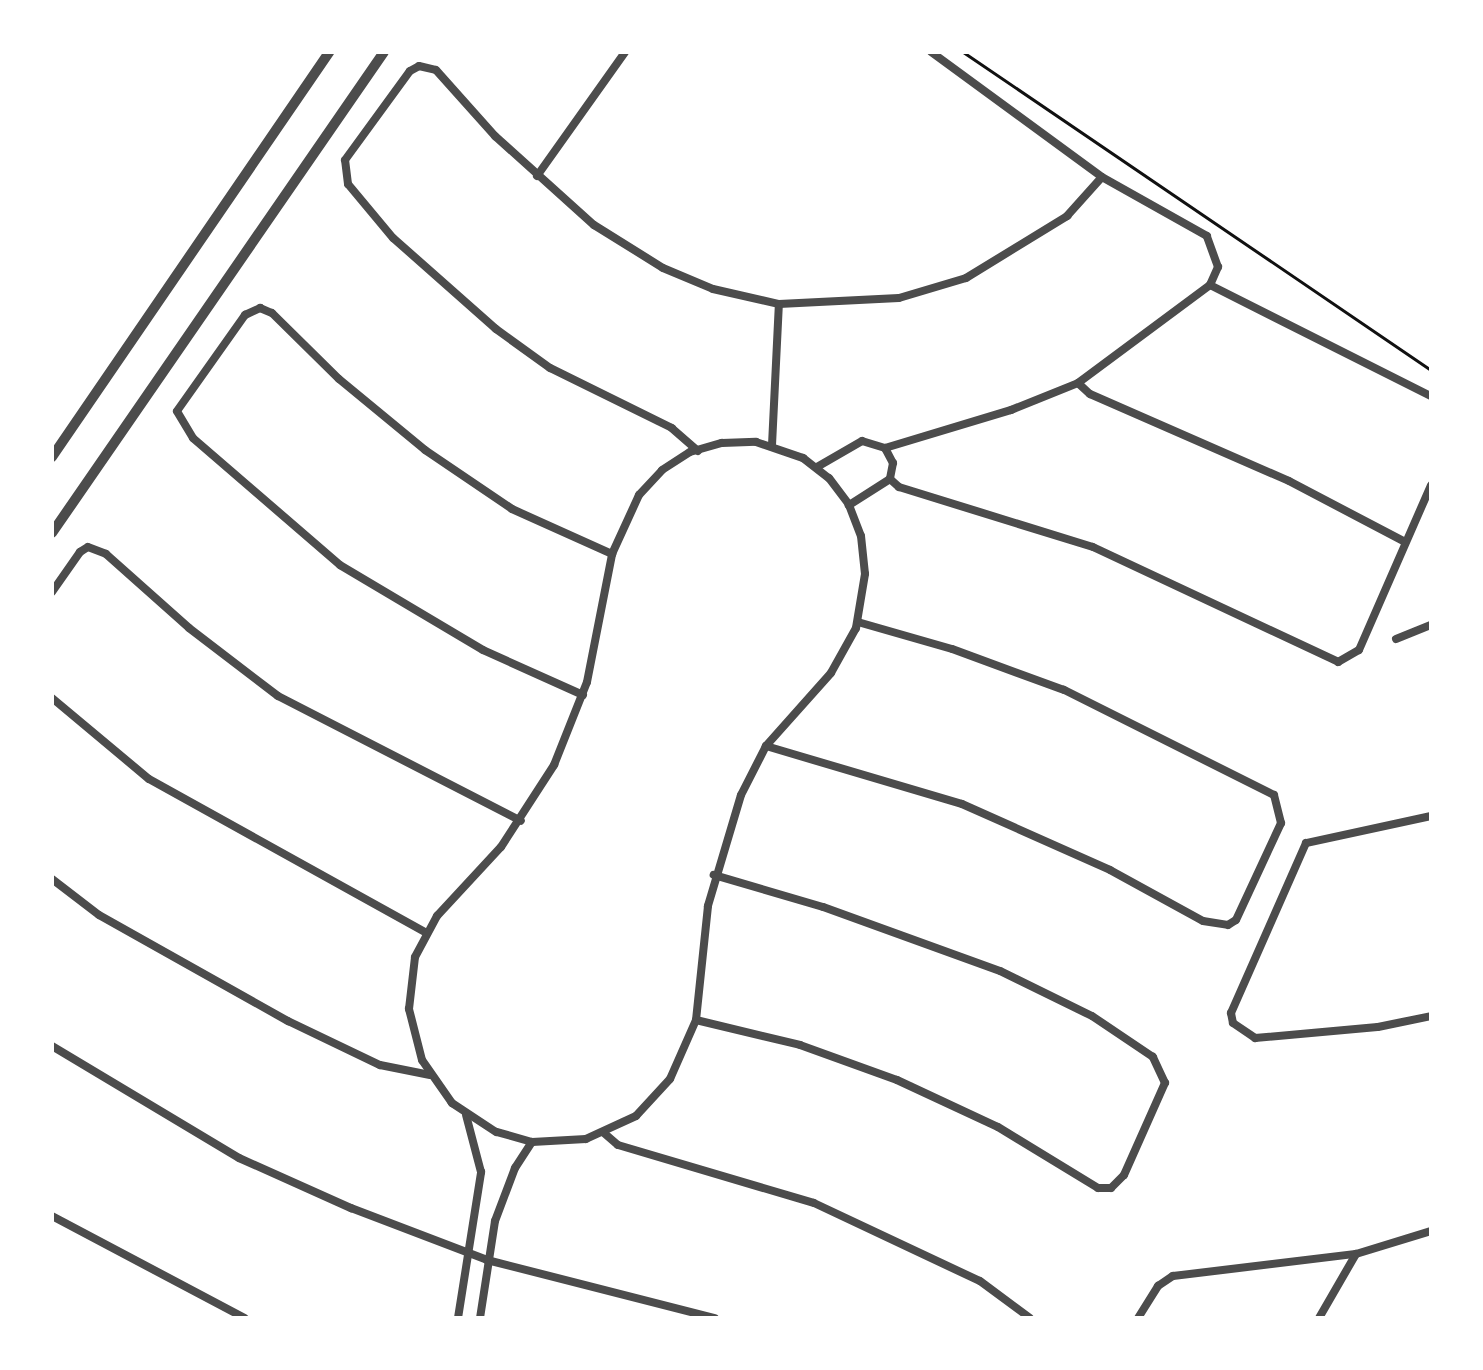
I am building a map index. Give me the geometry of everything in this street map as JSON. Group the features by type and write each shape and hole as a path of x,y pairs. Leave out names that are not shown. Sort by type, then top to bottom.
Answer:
{"street":[{"path":"52,457 329,52"},
{"path":"52,533 384,52"},
{"path":"537,176 625,52"},
{"path":"817,467 862,441 885,448 1011,410 1078,383 1210,285 1218,259 1207,236 1102,177 931,52"},
{"path":"698,451 672,428 550,368 496,329 393,238 343,172 345,160 403,78 419,66 444,77 537,176 594,225 663,268 713,289 779,304 899,298 966,278 1067,216 1102,177"},
{"path":"1210,285 1431,396"},
{"path":"772,445 779,304"},
{"path":"583,695 483,650 340,565 193,438 177,411 245,315 260,308 272,313 339,379 462,475 512,509 612,554"},
{"path":"1078,383 1090,394 1289,481 1405,542"},
{"path":"739,441 772,445 817,467 849,505 864,555 858,622 831,673 766,746 730,822 714,875 696,1020 686,1050 661,1092 636,1116 604,1133 568,1142 532,1142 496,1132 466,1114 430,1075 416,1044 409,1009 411,974 427,933 521,821 554,765 583,695 612,554 650,482 675,460 698,451 739,441"},
{"path":"849,505 890,479 893,463 885,448"},
{"path":"890,479 899,487 1093,547 1221,603 1329,662 1346,662 1359,650 1431,485"},
{"path":"52,592 80,552 88,547 106,554 189,628 278,696 521,821"},
{"path":"766,746 962,804 1110,870 1203,921 1228,925 1236,920 1281,823 1274,795 1064,690 952,649 858,622"},
{"path":"1396,639 1431,625"},
{"path":"52,698 149,779 427,933"},
{"path":"1431,816 1306,843 1232,1003 1233,1023 1255,1038 1378,1027 1431,1016"},
{"path":"696,1020 800,1045 897,1080 998,1127 1098,1188 1111,1188 1124,1175 1165,1083 1153,1057 1092,1016 1000,971 823,907 714,875"},
{"path":"52,879 99,915 288,1021 380,1065 430,1075"},
{"path":"52,1046 239,1158 487,1260 715,1318"},
{"path":"458,1318 466,1251 481,1172 466,1114"},
{"path":"604,1133 618,1145 814,1203 980,1281 1030,1318"},
{"path":"480,1318 487,1260 500,1203 532,1142"},
{"path":"52,1216 245,1318"},
{"path":"1138,1318 1158,1286 1173,1276 1356,1254 1431,1231"},
{"path":"1319,1318 1356,1254"}],"path":[{"path":"963,52 1431,370"}]}
